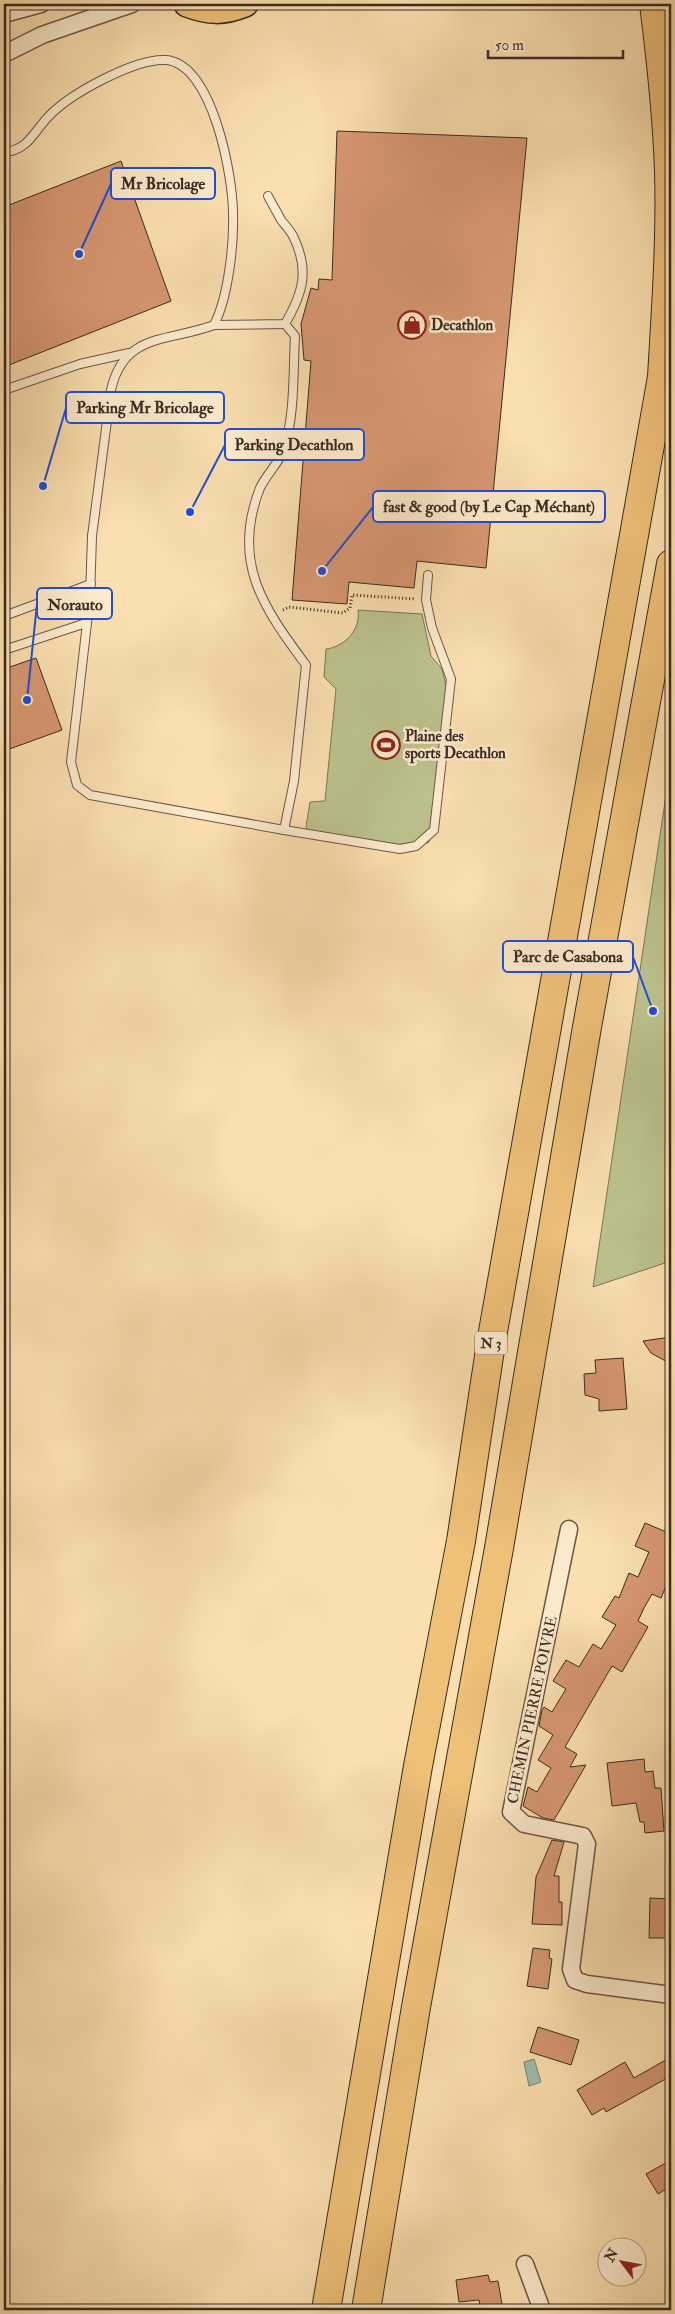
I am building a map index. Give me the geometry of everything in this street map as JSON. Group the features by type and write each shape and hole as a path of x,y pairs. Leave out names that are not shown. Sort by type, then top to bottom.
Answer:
{"highway":[{"name":"N 3","path":"326,2310 418,1766 461,1541 490,1343 662,377 668,272 669,171 662,68 654,4"},
{"path":"366,2310 416,2007 499,1548 639,734 671,564"},
{"path":"639,734 671,625"}],"main road":[{"path":"187,4 207,11 229,11 245,4"}],"street":[{"path":"4,14 41,4"},
{"path":"4,54 42,35 132,4"},
{"name":"CHEMIN PIERRE POIVRE","path":"569,1529 511,1812 524,1824 583,1836 587,1844 571,1969 576,1980 588,1984 671,1995"},
{"path":"525,2264 542,2310"}],"lane":[{"path":"4,152 13,152 24,145 34,136 47,117 68,98 106,79 146,62 167,60 184,67 196,80 206,97 219,133 230,175 233,214 231,255 221,312 214,325"},
{"path":"268,196 282,221 293,235 302,262 303,285 285,324"},
{"path":"285,324 214,325 168,336 138,346 129,353 115,374 111,390 92,536 91,584 71,762 77,786 90,795 284,830 400,849 416,846 434,830 451,679 432,628 426,600 428,575"},
{"path":"284,830 294,781 306,665 272,617 259,594 251,567 250,527 260,488 283,451 288,426 295,336 285,324"},
{"path":"4,390 80,364 129,353"},
{"path":"4,616 91,584"},
{"path":"4,650 86,623"}],"path":[{"path":"272,617 289,607 343,613 350,608 352,595 426,600"}],"green space":[{"name":"Plaine des sports Decathlon","path":"358,610 422,614 431,656 442,669 447,690 433,823 429,842 408,851 314,838 306,827 310,802 325,801 336,689 324,677 326,649 339,645 350,636 357,624"},
{"path":"671,761 671,1261 593,1287"}],"shaded area":[{"path":"534,2059 541,2082 529,2086 524,2062"}],"building":[{"name":"Decathlon","path":"337,131 527,138 486,568 417,561 414,588 349,582 347,604 292,600 311,361 304,360 301,324 311,288 318,290 319,279 332,280"},
{"path":"121,161 171,301 4,367 4,207"},
{"path":"36,658 62,730 4,751 4,669"},
{"path":"671,1337 671,1364 651,1353 643,1341"},
{"path":"623,1358 627,1409 599,1411 599,1399 585,1395 584,1374 596,1373 595,1360"},
{"path":"645,1523 671,1534 671,1574 661,1598 652,1594 644,1608 638,1621 648,1627 622,1672 612,1666 565,1747 577,1754 570,1767 586,1765 554,1820 543,1818 523,1806 528,1787 537,1792 551,1768 538,1760 553,1735 539,1726 542,1710 544,1707 552,1712 566,1689 553,1681 566,1660 579,1667 593,1644 601,1649 616,1625 602,1617 615,1596 619,1598 629,1573 638,1577 649,1552 635,1546"},
{"path":"644,1759 645,1772 653,1771 655,1788 661,1788 664,1831 645,1833 644,1822 640,1822 636,1803 612,1806 607,1763"},
{"path":"552,1840 564,1842 554,1876 559,1876 559,1902 562,1902 562,1925 532,1924 536,1877"},
{"path":"650,1898 671,1899 671,1938 649,1938"},
{"path":"533,1948 550,1950 549,1958 552,1959 548,1989 527,1986"},
{"path":"538,2027 579,2040 571,2065 530,2052"},
{"path":"671,2057 671,2076 606,2112 604,2108 592,2115 577,2090 625,2062 634,2078"},
{"path":"671,2160 671,2186 658,2194 646,2174"},
{"path":"488,2275 490,2282 498,2281 503,2310 481,2310 479,2300 459,2302 456,2280"}],"place":[{"name":"Mr Bricolage","path":"79,254"},
{"name":"Decathlon","path":"412,325"},
{"name":"Parking Mr Bricolage","path":"43,486"},
{"name":"Parking Decathlon","path":"190,512"},
{"name":"fast & good (by Le Cap Méchant)","path":"322,571"},
{"name":"Norauto","path":"27,700"},
{"name":"Plaine des sports Decathlon","path":"386,745"},
{"name":"Parc de Casabona","path":"653,1011"}]}
